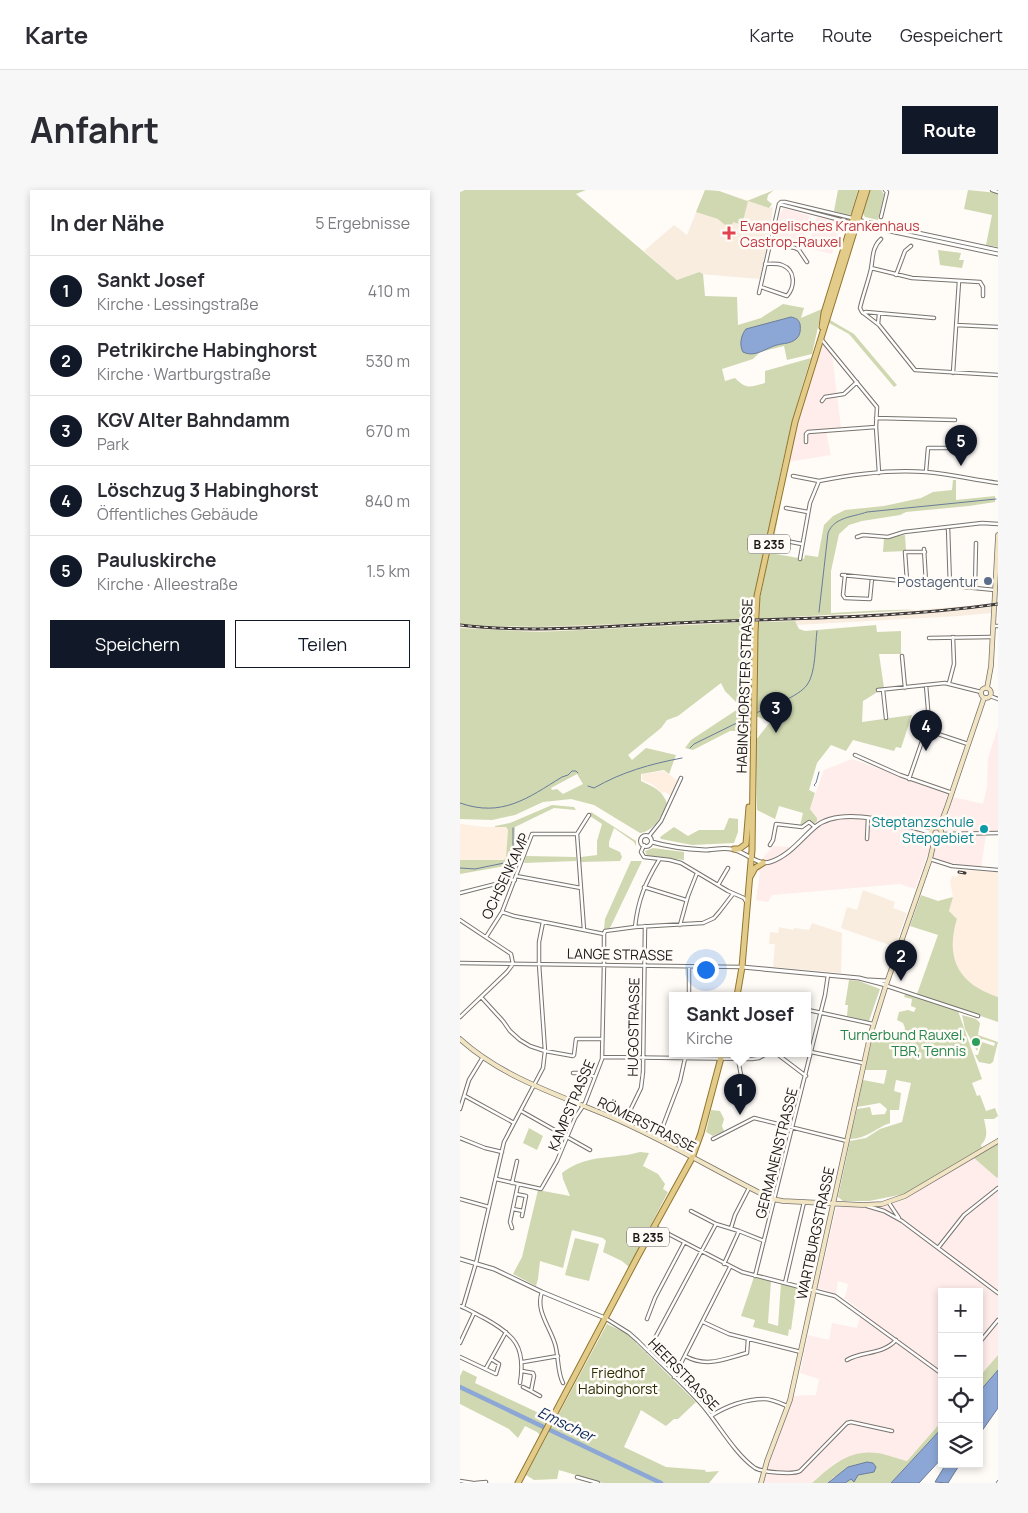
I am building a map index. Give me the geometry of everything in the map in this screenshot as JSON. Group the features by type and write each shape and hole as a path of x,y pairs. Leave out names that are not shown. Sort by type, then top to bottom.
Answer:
{"main road":[{"name":"HABINGHORSTER STRASSE","path":"807,380 821,339 862,190"},
{"name":"HABINGHORSTER STRASSE","path":"742,967 751,857 755,612 791,438 824,313 867,190"},
{"path":"821,330 821,339"},
{"path":"984,698 990,696 990,691 987,688 991,666 998,535"},
{"path":"984,698 981,692 983,688 987,688"},
{"path":"939,828 933,828 930,832 935,838 942,834 939,828 984,698"},
{"path":"734,849 739,849 746,844 752,790"},
{"name":"WARTBURGSTRASSE","path":"761,1483 788,1406 873,1024 930,859 935,838"},
{"path":"750,877 755,868 763,863"},
{"name":"B 235","path":"738,992 742,967"},
{"name":"RÖMERSTRASSE","path":"460,1039 483,1057 534,1086 658,1140 775,1200 834,1204 882,1204 905,1196 998,1141"},
{"name":"B 235","path":"518,1483 692,1158 701,1133 721,1057"}],"street":[{"path":"992,190 998,192"},
{"path":"881,217 886,191"},
{"path":"759,293 779,204 785,202 903,234 998,252"},
{"path":"855,221 898,228 998,252"},
{"path":"898,228 899,232 903,234"},
{"path":"880,239 875,247 860,308 863,313 878,324 914,370 998,375"},
{"path":"770,242 799,250 807,262"},
{"path":"896,275 902,256 906,249 911,246"},
{"path":"760,287 787,296 793,285 792,274 786,267 776,263 766,264"},
{"path":"871,268 914,279 981,281 983,296"},
{"path":"953,373 958,281"},
{"path":"863,313 934,318"},
{"path":"878,324 879,314"},
{"path":"956,325 998,327"},
{"path":"821,339 875,404 879,473"},
{"path":"822,401 825,398 844,394 857,382"},
{"path":"876,418 956,420"},
{"path":"806,442 806,434 808,432 876,427"},
{"path":"926,472 928,448 956,448"},
{"path":"793,476 819,481 849,475 926,472 998,483"},
{"path":"800,559 808,512 819,481"},
{"path":"786,508 808,512"},
{"path":"857,537 863,535 888,537 904,532 982,522 998,524"},
{"path":"948,527 950,586"},
{"path":"786,541 802,544"},
{"path":"976,543 976,588"},
{"path":"907,581 905,552 925,550 926,583"},
{"path":"872,578 870,598 845,598 842,595 843,575 995,590"},
{"path":"993,626 998,626"},
{"path":"949,683 954,664 953,637"},
{"path":"929,638 992,637"},
{"path":"902,656 904,688"},
{"path":"878,690 949,683 981,692"},
{"path":"910,778 929,718 926,685"},
{"path":"883,690 886,718"},
{"path":"990,696 998,699"},
{"path":"926,730 968,744"},
{"path":"855,755 952,793"},
{"path":"644,845 641,842 642,838 645,835 649,836 661,821 680,778"},
{"path":"584,930 577,834 588,816"},
{"path":"652,842 681,848 734,849 763,863 773,861 794,848 823,821 840,816 868,818 930,832"},
{"path":"867,839 868,818"},
{"path":"770,845 773,840 776,824 802,827 809,822 815,827"},
{"name":"OCHSENKAMP","path":"486,937 502,912 534,832 577,834"},
{"path":"942,834 998,833"},
{"path":"649,836 652,842"},
{"path":"644,845 648,846 652,842"},
{"path":"644,845 641,852 644,857 676,861 718,886 744,898 748,904"},
{"path":"930,859 952,866 998,870"},
{"path":"635,927 638,902 659,860"},
{"path":"718,886 728,868"},
{"path":"680,925 686,900 697,873"},
{"path":"516,876 581,888"},
{"path":"460,893 515,880"},
{"path":"644,887 686,900"},
{"path":"502,912 604,934 605,931 645,926 695,925 710,920 726,905 733,894"},
{"path":"460,920 511,954 513,964 460,1017"},
{"path":"520,1383 523,1362 516,1343 506,1332 462,1306 476,1263 505,1139 543,1068 545,1052 538,964 539,942 543,922"},
{"name":"HUGOSTRASSE","path":"624,1124 641,1088 645,926"},
{"name":"KAMPSTRASSE","path":"518,1184 541,1189 557,1162 602,1057 604,934"},
{"name":"LANGE STRASSE","path":"460,963 742,967 828,975 886,983"},
{"path":"689,966 689,992"},
{"name":"GERMANENSTRASSE","path":"811,1052 826,995 828,975"},
{"path":"886,983 978,1016"},
{"path":"481,997 515,1036 530,1046 545,1052 574,1055 576,1039 602,1039"},
{"path":"811,1010 873,1024"},
{"path":"811,1052 863,1063"},
{"path":"460,1109 472,1074 483,1057"},
{"path":"602,1057 703,1057"},
{"path":"727,1057 755,1059 759,1057"},
{"path":"781,1057 806,1076"},
{"name":"GERMANENSTRASSE","path":"756,1276 810,1057"},
{"path":"658,1140 680,1081 685,1058"},
{"path":"738,1059 744,1091"},
{"path":"573,1073 595,1077"},
{"path":"464,1096 514,1124"},
{"path":"520,1111 590,1150"},
{"path":"713,1139 754,1118 847,1142"},
{"path":"460,1138 485,1148 502,1152"},
{"path":"512,1183 517,1161"},
{"path":"495,1179 518,1184 510,1222 512,1228"},
{"path":"731,1228 749,1188"},
{"path":"938,1248 964,1215 998,1188"},
{"path":"522,1216 527,1192"},
{"path":"516,1194 526,1196"},
{"path":"460,1200 489,1207"},
{"path":"785,1283 804,1202"},
{"path":"889,1202 902,1221"},
{"path":"882,1204 881,1207 884,1211"},
{"path":"865,1205 884,1211 902,1221 998,1293"},
{"path":"513,1209 523,1211"},
{"path":"691,1211 716,1224 764,1241"},
{"path":"648,1351 716,1224"},
{"path":"654,1227 730,1267 838,1298 938,1371"},
{"path":"724,1264 739,1231"},
{"path":"647,1319 655,1298 684,1243"},
{"path":"460,1259 501,1272 542,1292 605,1318"},
{"path":"674,1377 730,1267"},
{"path":"542,1292 539,1299 540,1307 555,1343 563,1383"},
{"path":"460,1343 474,1313"},
{"name":"HEERSTRASSE","path":"605,1318 629,1333 648,1351 696,1399 730,1442 753,1466 764,1470"},
{"path":"983,1338 998,1320"},
{"path":"703,1322 725,1332 801,1352"},
{"path":"486,1368 506,1332"},
{"path":"685,1356 706,1363 747,1354 748,1339"},
{"path":"847,1360 853,1356 889,1348 896,1340"},
{"path":"523,1362 558,1356"},
{"path":"460,1357 496,1374 499,1364 491,1360"},
{"path":"522,1371 534,1374 531,1391"},
{"path":"523,1387 540,1396"},
{"path":"711,1416 728,1406 757,1399 770,1400 788,1406"},
{"path":"764,1470 793,1473 800,1471 847,1422 892,1431"},
{"path":"577,1477 598,1483"},
{"path":"460,1481 486,1482"}],"shaded area":[{"name":"Evangelisches Krankenhaus Castrop-Rauxel","path":"705,190 719,191 769,208 773,207 760,279 700,274 698,272 677,280 644,251 674,225 687,235"},
{"path":"784,208 810,216 801,246 774,239 780,214"},
{"path":"817,217 842,223 832,254 808,248"},
{"path":"823,345 832,355 841,428 827,429 831,455 788,462 807,387"},
{"path":"991,604 991,613 959,616 796,625 794,621 760,622 760,619 879,613"},
{"path":"751,619 751,622 538,632 460,628 460,624 537,627"},
{"path":"998,727 998,831 946,831 944,829 953,797 983,804 987,787 988,758"},
{"path":"852,759 948,793 942,813 936,823 950,836 986,835 981,868 953,865 927,856 915,889 900,884 772,895 768,902 756,900 760,873 757,869 765,855 774,846 790,847 817,821 816,816 810,809 824,770"},
{"path":"664,771 678,781 671,796 665,792 662,793 653,785 642,780 642,774"},
{"path":"460,824 506,827 508,830 506,857 504,860 460,860"},
{"path":"959,870 998,872 998,997 982,992 968,981 960,972 955,962 951,943 957,919 949,911 953,897 950,882 952,876 957,877"},
{"path":"863,890 895,902 893,908 907,913 895,947 841,928 847,907 857,910"},
{"path":"812,923 842,933 841,973 773,967 775,944 769,944 770,932 778,933 779,927 793,930 794,928 809,930"},
{"path":"974,1158 998,1177 998,1355 983,1372 983,1288 938,1288 938,1426 907,1461 877,1453 836,1462 812,1483 764,1483 793,1396 816,1395 819,1379 800,1373 808,1335 829,1340 832,1323 857,1328 860,1317 864,1313 844,1298 848,1284 838,1281 836,1294 818,1288 836,1209 840,1207 884,1206 898,1202"}],"green space":[{"path":"465,190 586,190 576,194 677,280 699,272 703,274 705,296 737,297 738,325 761,318 783,304 804,308 801,318 822,309 812,354 787,360 784,346 760,352 753,359 722,369 725,381 735,378 746,386 752,386 765,383 765,371 811,358 780,476 755,595 753,619 537,627 460,624 460,192"},
{"path":"705,190 719,191 747,201 774,190 768,195 767,200 772,204 769,208 748,201 742,225 733,222 729,226 718,219 696,212"},
{"path":"838,190 858,190 851,214 848,215 834,211"},
{"path":"870,190 881,190 884,194 878,220 865,217 863,213"},
{"path":"968,190 998,193 998,247 986,245 992,215 964,209"},
{"path":"938,250 961,253 959,260 964,260 962,268 940,265"},
{"path":"830,320 854,334 897,385 894,387 849,334 829,323"},
{"path":"953,480 956,480 956,500 995,496 995,502 906,512 900,515 862,521 849,525 839,534 831,571 831,613 914,610 758,619 760,598 783,490 772,549 776,554 804,559 805,555 818,557 824,525 833,516 845,510 884,506 921,498 933,492 952,490"},
{"path":"905,535 906,551 883,552 884,538"},
{"path":"795,621 799,629 805,631 876,625 877,632 901,631 901,654 879,654 884,688 863,701 862,722 912,715 901,748 896,747 894,751 853,740 846,751 831,745 817,763 809,790 815,793 810,809 817,818 817,821 814,824 809,820 802,826 800,826 803,813 779,806 775,819 757,810 756,740 770,722 756,716 758,622"},
{"path":"753,622 750,719 743,731 730,731 693,750 685,748 691,740 741,707 725,691 721,683 678,716 667,720 661,728 628,755 632,760 646,748 676,755 669,774 664,770 641,774 641,781 660,792 667,804 656,823 645,832 640,833 594,805 571,799 543,802 515,815 492,820 460,819 460,628 538,632","holes":["577,774 583,784 563,794 557,789 552,790 551,788"]},
{"path":"552,805 574,807 576,810 554,808 515,827 514,853 520,855 517,864 460,874 460,860 504,860 506,857 508,830 506,827 495,826 510,823"},
{"path":"591,812 636,841 636,846 634,842 614,828 609,847 620,852 622,857 620,861 581,862 581,857 597,855 597,841 602,824 590,816"},
{"path":"729,818 738,819 738,832 734,843 692,845 661,839 660,837 674,827 688,836 699,830 724,830"},
{"path":"653,848 684,852 684,860 647,856 645,851"},
{"path":"526,856 576,857 576,861 524,863"},
{"path":"631,861 642,861 610,928 604,929 605,919"},
{"path":"921,895 938,901 953,897 949,911 957,919 954,933 954,957 964,977 984,992 998,997 998,1022 917,994 938,935 910,926"},
{"path":"849,980 859,981 880,989 869,1021 847,1016 848,1005 845,1005"},
{"path":"906,992 958,1011 982,1079 972,1083 977,1096 980,1095 986,1111 995,1108 998,1116 994,1119 984,1119 986,1133 981,1145 982,1148 904,1194 869,1201 843,1201 838,1197 850,1141 866,1138 880,1129 902,1122 911,1083 896,1080 894,1091 901,1093 899,1110 890,1110 890,1123 856,1139 850,1139 857,1109 870,1107 872,1115 885,1114 887,1109 880,1103 857,1107 863,1080 884,1084 887,1070 865,1070 874,1032 881,1037 879,1036 877,1040 880,1041 892,1042 901,1040 905,1028 903,1023 897,1020 899,1012 908,1010 914,1012 916,1008 911,1006 912,999 904,997"},
{"path":"962,1015 976,1019 980,1023 978,1035 998,1042 993,1062 990,1064 979,1062 975,1055 978,1055 982,1042 994,1046 995,1043 983,1039 980,1040 977,1036 973,1042 978,1049 977,1051 965,1029"},
{"path":"711,1110 720,1111 724,1119 722,1126 724,1131 713,1136 706,1132"},
{"path":"529,1128 543,1136 537,1150 523,1143"},
{"path":"998,1144 998,1177 997,1178 974,1158"},
{"path":"640,1152 649,1153 643,1166 658,1174 665,1184 663,1189 668,1192 629,1267 622,1261 603,1252 606,1241 603,1238 572,1230 563,1268 540,1261 536,1286 513,1274 522,1257 538,1190 570,1196 562,1173 581,1162"},
{"path":"575,1238 599,1244 589,1281 565,1275"},
{"path":"754,1277 771,1281 768,1323 778,1326 781,1283 797,1287 791,1330 789,1329 788,1336 753,1327 755,1320 741,1316"},
{"name":"Friedhof Habinghorst","path":"607,1324 626,1333 696,1402 678,1419 674,1419 666,1426 641,1410 624,1447 666,1467 705,1470 706,1472 719,1471 709,1483 603,1483 559,1470 557,1479 534,1480 526,1475"},
{"path":"998,1355 998,1370 983,1387 983,1372"},
{"path":"463,1370 477,1377 475,1383 541,1414 552,1413 540,1435 525,1426 518,1438 509,1429 460,1404 460,1376"},
{"path":"938,1426 938,1432 891,1483 845,1483 858,1475 868,1474 834,1477 828,1483 812,1483 834,1465 849,1456 867,1452 907,1461"}],"water":[{"path":"791,317 797,319 800,324 800,333 796,339 752,354 743,352 741,340 746,329"},
{"path":"998,1370 998,1408 983,1429 983,1423 983,1387"},
{"path":"938,1432 938,1462 919,1483 891,1483"},
{"path":"867,1462 873,1463 876,1467 874,1472 858,1475 854,1482 851,1479 845,1483 828,1483 848,1467"},
{"path":"944,1468 957,1468 948,1483 935,1482"}],"waterway":[{"path":"819,612 828,533 839,521 867,512 996,499"},
{"path":"756,713 791,697 807,685 814,666 817,631"},
{"path":"690,748 694,744 753,715"},
{"path":"588,786 594,788 636,769 682,758"},
{"path":"460,803 489,808 514,804 572,771 578,773"},
{"path":"815,786 819,772"},
{"path":"460,868 475,869 509,862 513,855 513,828"},
{"name":"Emscher","path":"460,1387 661,1483"}],"railway":[{"path":"460,625 519,629 580,628 886,615 998,604"},
{"path":"959,872 965,873"}],"place":[{"name":"Evangelisches Krankenhaus Castrop-Rauxel","path":"729,233"},
{"name":"Pauluskirche","path":"961,466"},
{"name":"Postagentur","path":"988,581"},
{"name":"KGV Alter Bahndamm","path":"776,733"},
{"name":"Löschzug 3 Habinghorst","path":"926,751"},
{"name":"Steptanzschule Stepgebiet","path":"984,829"},
{"name":"Petrikirche Habinghorst","path":"901,981"},
{"name":"Turnerbund Rauxel, TBR, Tennis","path":"976,1042"},
{"name":"Sankt Josef","path":"740,1115"}]}
